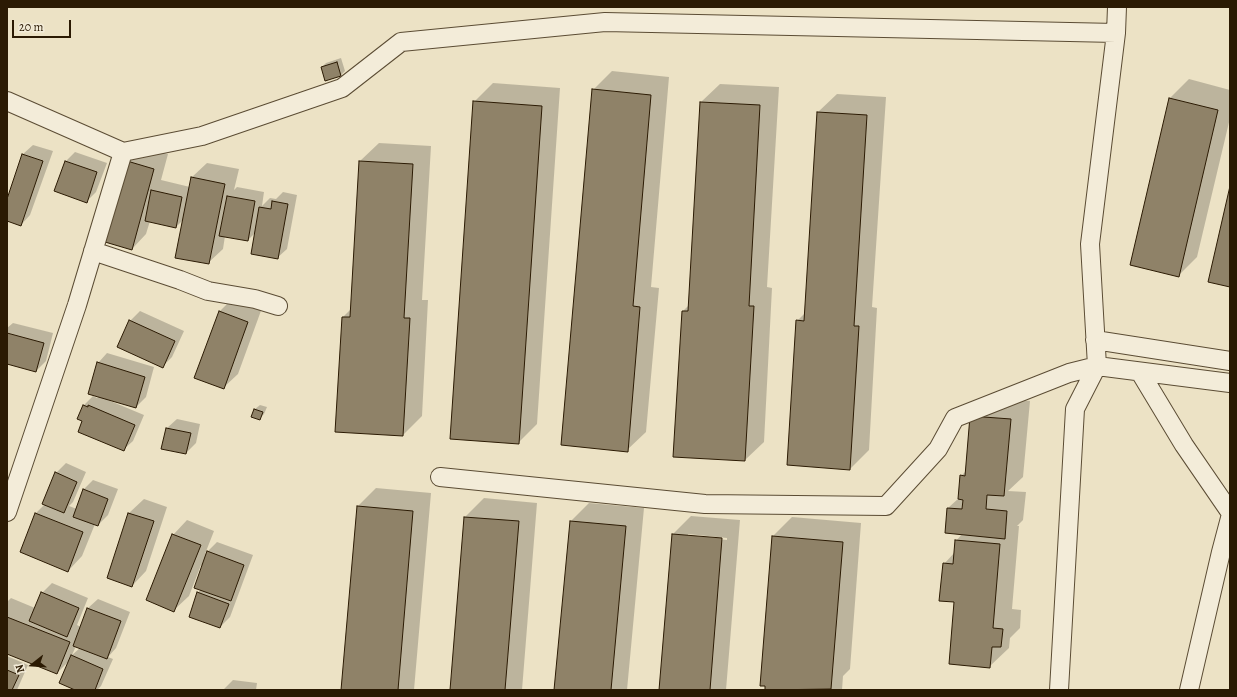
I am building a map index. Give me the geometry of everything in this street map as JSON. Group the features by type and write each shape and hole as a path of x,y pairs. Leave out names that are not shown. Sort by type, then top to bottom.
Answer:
{"street":[{"path":"1059,690 1075,409 1097,366 1090,244 1116,33 1117,7"},
{"path":"7,102 123,152 202,136 342,88 401,42 605,22 1116,33"},
{"path":"7,512 77,305 123,152"},
{"path":"93,251 208,291 255,299 278,306"},
{"path":"1096,340 1230,361"},
{"path":"440,477 705,504 886,506 938,449 955,418 1069,373 1097,366 1230,383"},
{"path":"1140,372 1184,445 1230,512"},
{"path":"1189,690 1230,518"}],"building":[{"path":"337,62 341,76 325,81 321,67"},
{"path":"592,89 651,95 633,306 640,307 628,452 561,445"},
{"path":"1169,98 1218,110 1179,277 1130,265"},
{"path":"473,101 542,106 519,444 450,439"},
{"path":"700,102 760,105 749,306 754,306 745,461 673,457 682,311 688,311"},
{"path":"817,112 867,115 854,326 859,326 850,470 787,465 796,320 804,321"},
{"path":"22,154 43,161 21,226 7,221 7,199"},
{"path":"65,161 97,172 87,203 54,191"},
{"path":"127,161 154,169 132,250 105,242"},
{"path":"359,161 413,164 404,318 410,318 403,436 335,432 342,317 350,317"},
{"path":"191,177 225,184 209,264 175,258"},
{"path":"1230,186 1230,287 1208,282"},
{"path":"151,190 182,197 176,228 145,221"},
{"path":"227,196 255,201 248,241 219,236"},
{"path":"272,201 288,204 278,259 251,254 259,207 271,209"},
{"path":"219,311 248,322 224,389 194,378"},
{"path":"129,320 175,341 163,368 117,347"},
{"path":"7,333 44,343 36,372 7,364"},
{"path":"97,362 145,377 136,408 88,394"},
{"path":"83,405 88,407 88,405 135,425 124,451 78,432 82,421 77,419"},
{"path":"254,409 263,412 260,420 251,417"},
{"path":"970,416 1011,419 1004,496 987,495 986,509 1007,511 1005,539 945,533 947,508 962,509 963,500 958,499 960,475 965,476"},
{"path":"166,428 191,433 186,454 161,449"},
{"path":"55,472 77,482 64,513 42,504"},
{"path":"83,489 108,499 98,526 73,517"},
{"path":"357,506 413,511 398,690 341,690"},
{"path":"35,513 83,532 68,572 20,552"},
{"path":"128,513 154,521 132,587 107,578"},
{"path":"464,517 519,521 505,690 450,690"},
{"path":"570,521 626,526 611,690 554,690"},
{"path":"172,534 201,545 174,612 146,600"},
{"path":"672,534 722,538 710,690 659,690"},
{"path":"772,536 843,542 831,689 765,690 765,686 760,686"},
{"path":"955,540 1000,544 993,628 1003,629 1001,647 992,647 990,668 949,664 954,602 939,601 943,563 953,564"},
{"path":"207,551 244,565 231,601 194,588"},
{"path":"41,592 79,608 67,637 29,621"},
{"path":"197,592 229,604 220,628 189,617"},
{"path":"87,608 121,621 107,659 73,646"},
{"path":"7,617 70,642 57,674 7,654"},
{"path":"71,655 103,669 95,690 75,690 59,683"},
{"path":"7,670 19,675 12,690 7,690"}]}
